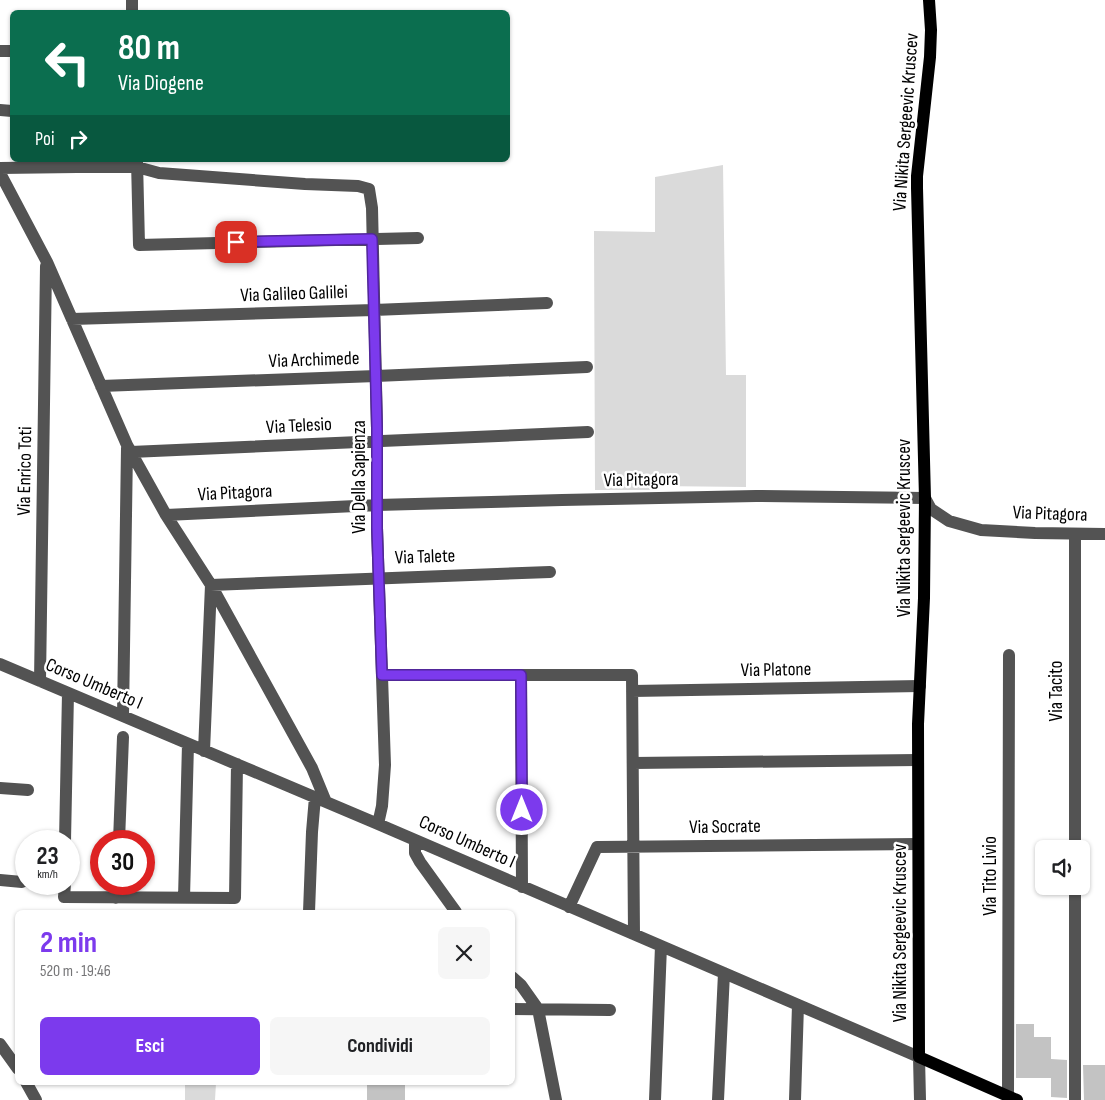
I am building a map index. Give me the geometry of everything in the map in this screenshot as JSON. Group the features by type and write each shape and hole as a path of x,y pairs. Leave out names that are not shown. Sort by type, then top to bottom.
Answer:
{"main road":[{"name":"Via Nikita Sergeevic Kruscev","path":"919,1057 918,760 924,598 925,498 917,176 930,57 929,0"},
{"path":"919,1057 1012,1098"}],"street":[{"path":"0,168 137,164 139,245 418,238"},
{"name":"Via Della Sapienza","path":"137,164 159,173 358,186 369,189 372,208 377,505 386,765 382,806 378,824"},
{"path":"0,173 46,262 129,449 166,515 211,584 312,768 320,800 312,832 309,910"},
{"name":"Via Enrico Toti","path":"40,681 46,262"},
{"name":"Via Galileo Galilei","path":"72,319 547,303"},
{"name":"Via Archimede","path":"101,386 587,367"},
{"name":"Via Telesio","path":"129,449 588,432"},
{"path":"123,716 129,449"},
{"name":"Via Pitagora","path":"166,515 377,505 756,496 925,498 931,509 949,521 981,530 1105,534"},
{"name":"Via Tacito","path":"1075,534 1075,840"},
{"name":"Via Talete","path":"211,584 550,572"},
{"path":"204,750 211,584"},
{"name":"Via Tito Livio","path":"1009,655 1012,1098"},
{"name":"Corso Umberto I","path":"0,664 378,824 919,1057"},
{"path":"382,675 632,675 634,934"},
{"path":"521,675 522,887"},
{"name":"Via Platone","path":"632,691 920,686"},
{"path":"65,830 68,693"},
{"path":"119,830 123,737"},
{"path":"184,898 188,744"},
{"path":"633,763 918,760"},
{"path":"64,895 64,897 116,898 235,898 237,764"},
{"path":"0,788 28,790"},
{"path":"415,840 415,853 420,862 455,910"},
{"name":"Via Socrate","path":"569,907 597,847 918,844"},
{"path":"0,880 15,881"},
{"path":"1075,895 1075,1100"},
{"path":"655,1100 661,946"},
{"path":"718,1100 724,973"},
{"path":"515,980 538,1009 556,1100"},
{"path":"795,1100 798,1005"},
{"path":"515,1009 610,1010"},
{"path":"0,1044 15,1065"},
{"path":"919,1057 920,1100"},
{"path":"28,1085 36,1100"}],"shaded area":[{"path":"723,165 726,375 746,375 746,487 657,486 657,490 595,490 594,231 655,232 655,177"},
{"path":"185,1085 216,1085 215,1100 185,1100"}],"building":[{"path":"1016,1024 1034,1024 1034,1037 1051,1037 1051,1059 1067,1060 1067,1098 1051,1097 1051,1078 1016,1078"},
{"path":"1083,1065 1105,1065 1105,1100 1084,1100"},
{"path":"367,1085 405,1085 405,1100 367,1100"}],"route":[{"path":"236,242 372,239 377,428 377,528 382,675 521,675 522,810"}]}
